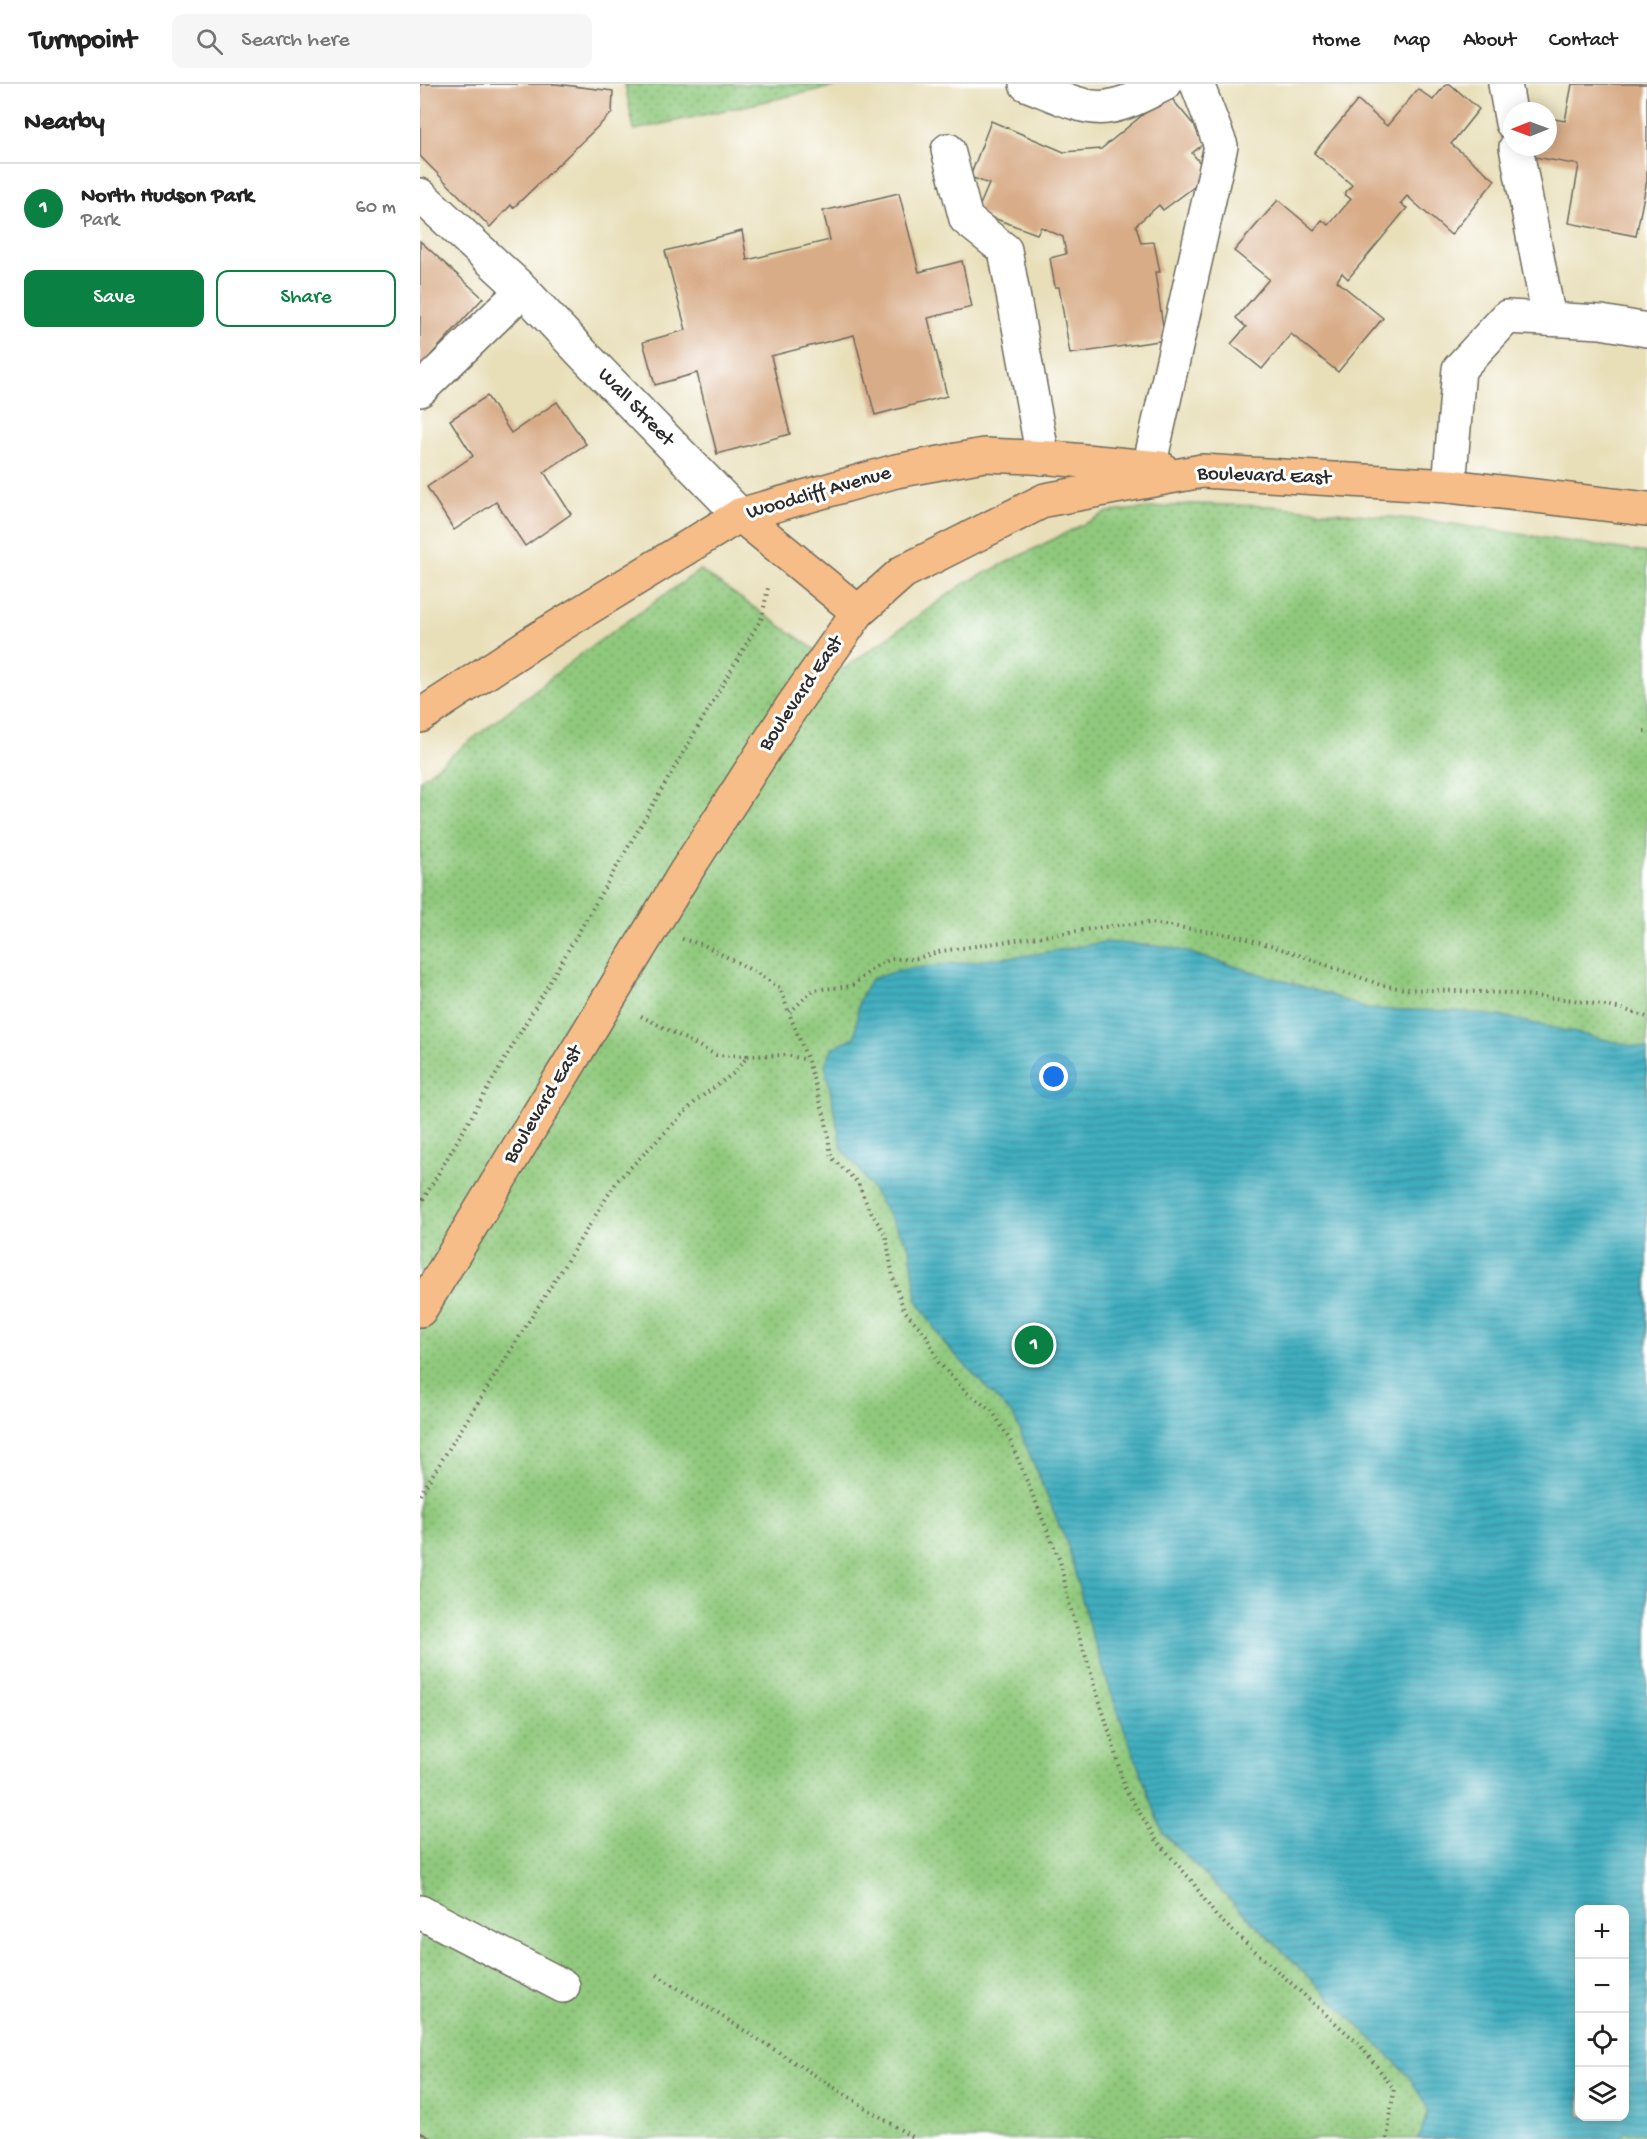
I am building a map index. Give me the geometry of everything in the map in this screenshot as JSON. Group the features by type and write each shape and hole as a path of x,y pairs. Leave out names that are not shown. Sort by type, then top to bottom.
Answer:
{"main road":[{"name":"Woodcliff Avenue","path":"420,716 536,640 740,515 896,471 984,455 1202,471"},
{"name":"Boulevard East","path":"420,1310 683,876 793,705 858,612 903,572 1045,500 1202,471 1449,486 1647,509"},
{"name":"Wall Street","path":"740,515 858,612"}],"street":[{"path":"1026,84 1081,105 1106,108 1135,99 1165,84"},
{"path":"1149,467 1221,146 1197,84"},
{"path":"1505,84 1508,102"},
{"path":"948,150 966,219 1005,250 1043,458"},
{"path":"1518,156 1549,319"},
{"name":"Wall Street","path":"420,195 524,290 740,515"},
{"path":"420,390 524,290"},
{"path":"1449,486 1459,369 1507,317 1601,322 1647,330"},
{"path":"420,1912 563,1986"}],"path":[{"path":"420,1205 762,616 768,588"},
{"path":"789,1013 813,990 852,986 873,968 891,959 914,958 942,951 1118,925 1151,924 1238,936 1291,952 1381,985 1404,989 1504,993 1573,1000 1623,1009 1647,1017"},
{"path":"679,939 704,945 780,988 808,1060 826,1121 831,1157 858,1183 868,1207 886,1236 893,1278 904,1310 926,1335 939,1362 966,1392 992,1411 1015,1450 1060,1561 1069,1603 1113,1741 1124,1787 1157,1841 1191,1880 1216,1916 1360,2045 1394,2089 1387,2139"},
{"path":"641,1016 716,1055 788,1055 808,1060"},
{"path":"420,1495 617,1180 697,1100 734,1073 748,1056"},
{"path":"657,1975 915,2139"}],"green space":[{"path":"625,84 845,84 634,130"},
{"path":"1190,504 1271,506 1431,521 1647,553 1647,2139 420,2139 420,780 585,651 700,570 843,669 965,583 1108,512"}],"water":[{"path":"1104,942 1170,947 1328,994 1366,1009 1455,1011 1501,1016 1647,1049 1647,2134 1625,2131 1621,2139 1417,2139 1421,2134 1428,2109 1409,2076 1163,1833 1089,1626 1068,1546 1014,1417 944,1343 917,1300 910,1248 859,1169 842,1149 825,1064 833,1047 855,1037 859,1001 871,979 900,970 1036,954"}],"building":[{"path":"420,84 556,84 613,91 612,113 513,208 511,205 490,227 420,156"},
{"path":"1446,84 1450,84 1479,109 1451,144 1495,180 1451,235 1407,196 1400,204 1407,208 1348,279 1342,273 1337,281 1383,318 1338,372 1291,334 1262,369 1231,344 1246,327 1236,318 1269,279 1234,251 1278,200 1314,230 1322,220 1329,225 1351,199 1344,194 1352,185 1314,153 1358,100 1387,126 1418,89 1433,100"},
{"path":"1572,84 1647,84 1647,180 1636,236 1569,223 1579,165 1535,157 1557,156 1557,120 1565,121"},
{"path":"1168,94 1207,141 1192,153 1210,175 1163,210 1159,205 1136,225 1141,243 1154,242 1160,272 1155,272 1165,340 1070,354 1059,287 1055,287 1050,258 1066,254 1063,237 1041,227 1037,234 977,212 989,184 970,177 991,121 1064,152 1101,149"},
{"path":"899,193 919,272 962,261 972,307 928,318 947,396 875,415 854,335 771,356 790,434 717,454 697,373 655,385 643,342 686,330 665,251 742,231 747,260 830,240 823,211"},
{"path":"420,241 483,298 420,367"},
{"path":"487,396 511,433 557,402 586,444 544,472 571,514 525,546 496,502 454,530 427,487 473,456 450,420"},
{"path":"420,2132 432,2139 420,2139"}],"place":[{"name":"North Hudson Park","path":"1034,1345"}]}
